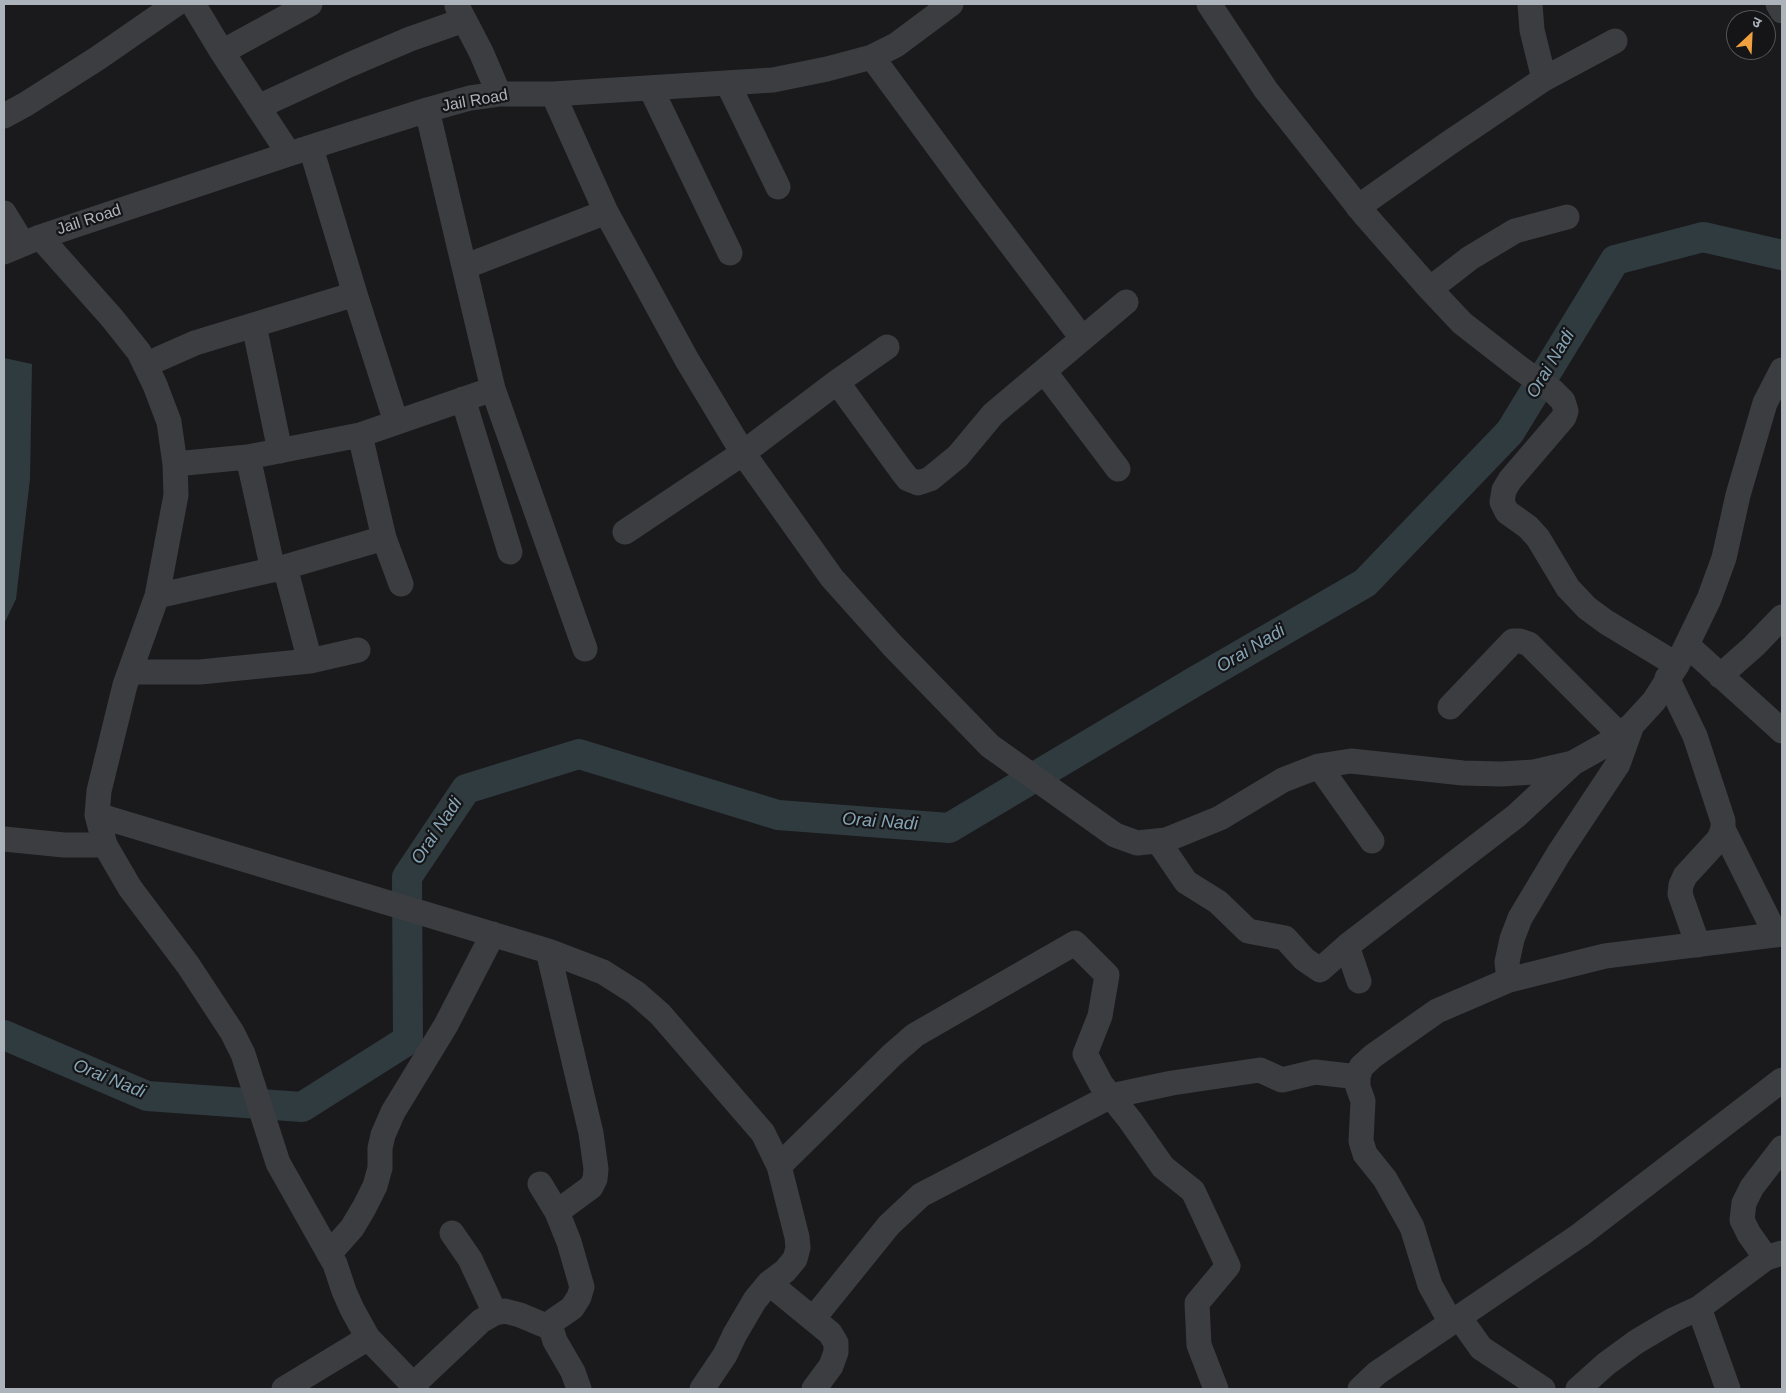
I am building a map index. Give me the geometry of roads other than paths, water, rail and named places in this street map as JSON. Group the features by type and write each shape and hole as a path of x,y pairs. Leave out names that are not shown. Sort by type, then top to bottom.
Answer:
{"street":[{"path":"4,116 98,58 176,4"},
{"path":"193,4 258,107 300,151 355,294 396,422"},
{"path":"222,52 310,4"},
{"name":"Jail Road","path":"22,244 300,151 470,98 499,94 553,94 728,84 773,80 827,69 872,57 896,45 951,4"},
{"path":"1209,4 1266,90 1358,207 1430,289 1462,323 1521,369 1553,390 1563,401 1566,411 1564,417 1510,480 1504,490 1502,502 1507,512 1528,527 1538,538 1568,588 1587,608 1606,622 1677,662 1720,676 1780,726"},
{"path":"1530,4 1532,30 1544,79"},
{"path":"1778,4 1782,11"},
{"path":"258,107 410,39 460,12 481,52 499,94"},
{"path":"1358,207 1449,142 1544,79 1615,41"},
{"path":"872,57 1082,338"},
{"path":"728,84 778,187"},
{"path":"652,89 730,253"},
{"path":"553,94 606,212 687,360 743,453 832,578 892,645 990,746 1115,835 1137,844 1166,840 1220,818 1283,780 1319,766 1351,761 1463,773 1501,774 1534,772 1573,763"},
{"path":"427,110 493,389 585,649"},
{"path":"464,268 606,212"},
{"path":"4,213 22,244 112,318 139,352 155,385 169,422 175,464 176,495 157,596 130,672 99,791 97,815 105,845 130,888 188,965 232,1032 243,1054 278,1163 335,1264 344,1291 368,1338 415,1387 481,1321 495,1313 505,1311 520,1315 551,1328"},
{"path":"1430,289 1470,258 1509,235 1535,225 1567,217"},
{"path":"145,365 194,343 355,294"},
{"path":"837,382 900,470 908,479 918,483 930,479 958,456 993,414 1126,302"},
{"path":"254,325 280,451"},
{"path":"625,532 743,453 886,347"},
{"path":"1158,841 1186,882 1218,902 1248,931 1285,938 1304,959 1320,970 1347,946 1516,816 1573,763 1612,741 1626,730 1654,701 1677,662 1709,599 1724,558 1738,495 1765,403 1782,370"},
{"path":"1044,371 1118,469"},
{"path":"175,464 248,457 360,435 493,389"},
{"path":"463,399 510,552"},
{"path":"360,435 384,538 401,584"},
{"path":"248,457 279,568 310,661"},
{"path":"157,596 279,568 384,538"},
{"path":"1720,676 1754,646 1782,617"},
{"path":"1450,707 1513,642 1520,641 1529,644 1626,730"},
{"path":"130,672 200,672 310,661 358,650"},
{"path":"1677,662 1694,736 1723,821 1723,829 1719,839 1685,876 1681,885 1680,894 1698,945"},
{"path":"1509,980 1507,962 1512,939 1520,918 1559,853 1618,764 1626,730"},
{"path":"1319,766 1372,841"},
{"path":"97,815 548,951 603,972 636,993 660,1014 762,1133 779,1166 797,1237 798,1248 795,1259 784,1272 769,1283 755,1300 725,1355 702,1389"},
{"path":"1543,1389 1481,1348 1455,1320 1430,1285 1412,1227 1385,1179 1365,1154 1361,1141 1363,1101 1358,1087 1361,1067 1373,1056 1437,1011 1509,980 1605,956 1779,934 1723,829"},
{"path":"4,839 64,845 105,845"},
{"path":"329,1254 352,1228 364,1208 375,1186 380,1168 382,1135 446,1025 493,934"},
{"path":"779,1166 892,1055 915,1035 1075,943 1107,975 1100,1016 1084,1054 1101,1084 1130,1120 1162,1167 1193,1191 1228,1266 1197,1303 1199,1346 1216,1389"},
{"path":"1347,946 1359,981"},
{"path":"548,951 591,1133 596,1169 595,1179 590,1187 556,1212"},
{"path":"812,1318 889,1225 921,1195 1111,1096 1172,1083 1260,1070 1282,1080 1315,1072 1358,1077"},
{"path":"1360,1389 1377,1373 1580,1235 1782,1080"},
{"path":"1578,1389 1606,1364 1636,1342 1673,1320 1699,1308 1774,1255 1750,1234 1742,1220 1744,1203 1752,1187 1782,1148"},
{"path":"540,1184 556,1212 569,1242 582,1287 579,1297 572,1308 553,1322 551,1328 554,1341 572,1372 579,1389"},
{"path":"452,1233 470,1259 495,1313"},
{"path":"769,1283 830,1333 836,1343 836,1352 830,1366 814,1389"},
{"path":"1699,1308 1728,1389"},
{"path":"284,1389 368,1338"}],"waterway":[{"name":"Orai Nadi","path":"4,1035 147,1096 302,1107 408,1040 407,877 466,789 579,754 778,815 949,828 1365,583 1510,432 1615,260 1703,237 1782,255"}]}
